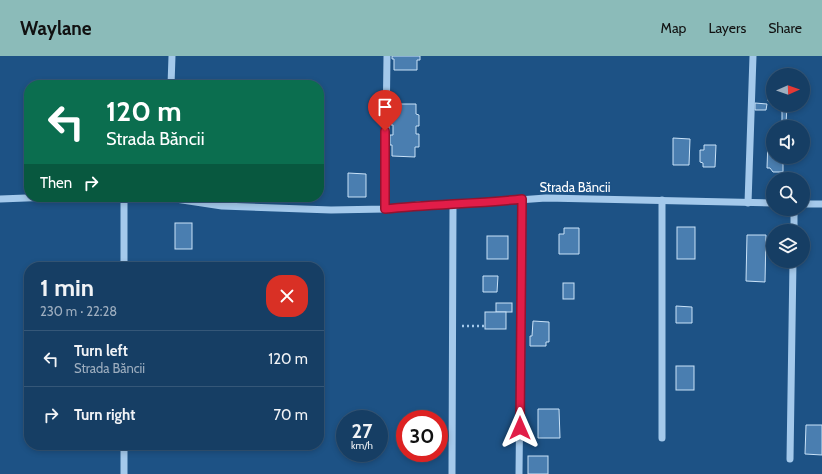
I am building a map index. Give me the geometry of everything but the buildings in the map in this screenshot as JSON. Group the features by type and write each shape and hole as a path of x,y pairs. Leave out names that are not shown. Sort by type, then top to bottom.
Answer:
{"street":[{"path":"171,80 172,56"},
{"path":"385,209 387,56"},
{"path":"748,203 753,56"},
{"path":"0,199 24,198"},
{"name":"Strada Băncii","path":"196,202 222,206 331,210 385,209 419,205 453,205 522,199 580,198 766,203"},
{"path":"519,474 522,199"},
{"path":"662,200 662,438"},
{"path":"124,202 124,262"},
{"path":"810,204 822,204"},
{"path":"452,474 453,205"},
{"path":"790,459 793,268"},
{"path":"124,450 124,474"}],"path":[{"path":"460,326 484,326"}],"route":[{"path":"385,131 385,209 419,205 453,205 522,199 520,428"}]}
